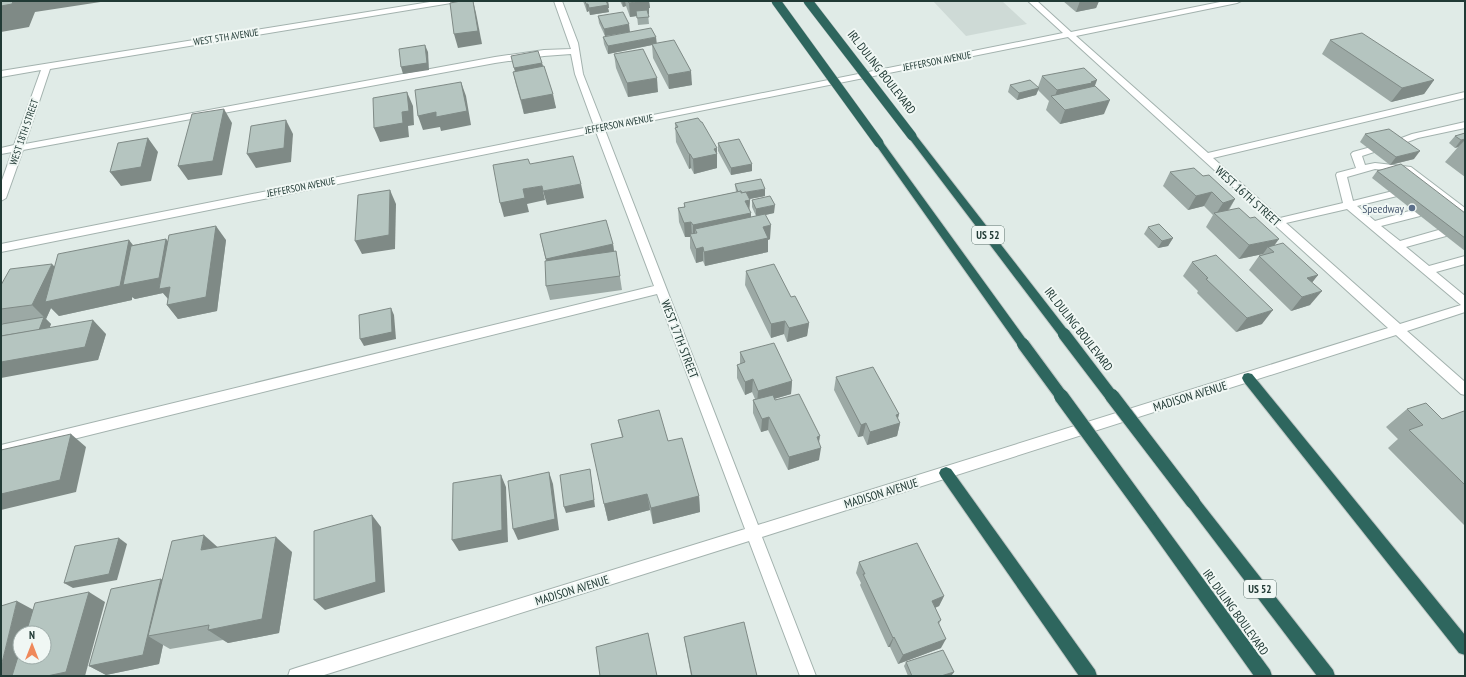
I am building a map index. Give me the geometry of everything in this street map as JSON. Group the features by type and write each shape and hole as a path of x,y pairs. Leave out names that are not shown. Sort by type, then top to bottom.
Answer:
{"highway":[{"name":"IRL DULING BOULEVARD","path":"776,1 1264,676"},
{"name":"IRL DULING BOULEVARD","path":"808,1 1327,676"},
{"path":"1248,378 1465,647"},
{"path":"946,473 1089,676"}],"street":[{"name":"WEST 5TH AVENUE","path":"1,74 451,1"},
{"name":"WEST 17TH STREET","path":"558,1 574,43 579,74 808,676"},
{"name":"WEST 16TH STREET","path":"1032,1 1465,390"},
{"name":"JEFFERSON AVENUE","path":"1,248 1238,1"},
{"path":"1,151 495,60 536,53 576,51"},
{"name":"WEST 18TH STREET","path":"1,198 47,66"},
{"path":"1206,157 1465,95"},
{"path":"1394,144 1415,136 1465,125"},
{"path":"1362,170 1356,154 1371,150"},
{"path":"1465,212 1407,170 1375,166 1341,175 1349,205 1465,302"},
{"path":"1416,188 1428,185"},
{"path":"1277,222 1392,194"},
{"path":"1440,206 1452,203"},
{"path":"1373,225 1416,213"},
{"path":"1397,246 1442,233"},
{"path":"1426,270 1465,260"},
{"path":"1,450 660,289"},
{"name":"MADISON AVENUE","path":"296,676 1248,378 1465,308"}],"shaded area":[{"path":"933,1 1002,1 1027,24 966,36"}],"building":[{"path":"1,1 13,1 12,4 1,6"},
{"path":"473,1 478,31 454,34 450,3"},
{"path":"585,1 606,1 608,5 589,8"},
{"path":"628,1 642,1 629,3"},
{"path":"647,10 649,17 637,18 636,11"},
{"path":"623,12 629,24 604,29 598,16"},
{"path":"651,28 656,37 608,46 603,37"},
{"path":"1362,33 1434,80 1402,88 1330,40"},
{"path":"674,40 691,71 668,75 652,44"},
{"path":"425,45 427,63 401,67 399,49"},
{"path":"643,49 657,78 627,83 614,54"},
{"path":"538,51 542,63 514,68 511,56"},
{"path":"544,66 553,94 521,100 513,72"},
{"path":"1084,68 1097,80 1091,82 1092,83 1057,90 1042,76"},
{"path":"1030,80 1039,88 1019,93 1010,85"},
{"path":"461,82 467,111 436,117 436,112 418,116 415,90"},
{"path":"1095,86 1110,100 1065,110 1051,96"},
{"path":"407,92 409,111 402,112 403,123 374,128 373,98"},
{"path":"224,109 213,161 178,166 192,114"},
{"path":"698,118 702,122 717,148 714,149 717,154 693,159 675,128 678,127 675,123"},
{"path":"286,120 284,148 247,154 251,126"},
{"path":"1389,129 1420,151 1396,157 1365,134"},
{"path":"1465,133 1465,139 1461,140 1455,136"},
{"path":"148,138 141,167 110,172 118,143"},
{"path":"739,139 752,164 731,168 718,143"},
{"path":"573,156 581,184 543,191 542,186 523,189 525,198 500,203 493,165 528,159 530,164"},
{"path":"1401,164 1465,213 1465,238 1377,171"},
{"path":"1194,168 1203,176 1209,175 1235,199 1223,203 1212,192 1196,196 1170,172"},
{"path":"761,179 765,189 741,193 741,191 738,192 735,184"},
{"path":"390,190 389,235 355,241 358,195"},
{"path":"741,191 741,193 746,192 750,200 745,201 751,213 693,225 691,222 684,223 678,208 685,207 684,203"},
{"path":"770,196 775,205 756,209 752,200"},
{"path":"1239,208 1250,218 1255,217 1279,239 1249,245 1214,213"},
{"path":"765,214 771,225 763,227 768,238 704,252 703,247 696,249 690,234 697,233 695,229"},
{"path":"606,220 613,244 546,259 540,234"},
{"path":"1159,224 1173,238 1162,241 1148,227"},
{"path":"216,226 206,297 167,305 170,287 159,289 169,235"},
{"path":"166,239 159,278 123,285 131,246"},
{"path":"129,240 120,286 45,302 58,254"},
{"path":"1283,243 1318,275 1307,278 1322,291 1302,297 1259,256 1274,252 1268,247"},
{"path":"616,251 620,276 546,286 545,261"},
{"path":"1216,255 1273,310 1247,318 1206,279 1208,278 1192,262"},
{"path":"52,264 32,305 1,309 1,285 10,269"},
{"path":"774,264 791,297 795,296 809,323 789,328 785,321 771,324 746,271"},
{"path":"391,308 392,332 360,339 359,315"},
{"path":"44,317 39,330 1,336 2,324"},
{"path":"93,320 85,347 1,362 1,336"},
{"path":"774,343 792,381 758,391 753,379 745,382 737,365 745,362 740,352"},
{"path":"873,367 899,414 896,415 900,423 870,432 866,423 861,425 836,377"},
{"path":"799,394 820,436 817,437 821,448 789,457 769,417 762,419 753,400 773,395 775,400"},
{"path":"1426,403 1442,419 1465,411 1465,485 1409,430 1423,425 1407,409"},
{"path":"659,410 668,441 682,438 699,496 651,508 647,494 604,504 591,444 623,437 618,420"},
{"path":"71,434 60,480 1,494 1,450"},
{"path":"590,469 594,500 564,507 560,475"},
{"path":"549,472 555,519 513,529 508,481"},
{"path":"501,475 502,530 452,540 453,483"},
{"path":"372,515 376,582 314,600 314,531"},
{"path":"204,535 201,550 276,537 262,619 208,630 209,625 148,636 172,541"},
{"path":"119,538 109,574 64,583 75,546"},
{"path":"917,543 944,596 932,601 941,620 938,622 946,639 903,655 894,637 893,638 863,574 865,574 859,562"},
{"path":"161,579 143,655 89,666 111,589"},
{"path":"89,592 66,672 47,676 12,676 15,665 52,665 52,625 28,625 35,603"},
{"path":"17,601 1,667 1,606"},
{"path":"744,622 757,676 692,676 684,637"},
{"path":"648,633 657,676 600,676 596,647"},
{"path":"943,650 954,672 941,676 912,676 906,662"}],"place":[{"name":"Speedway","path":"1412,208"}]}
